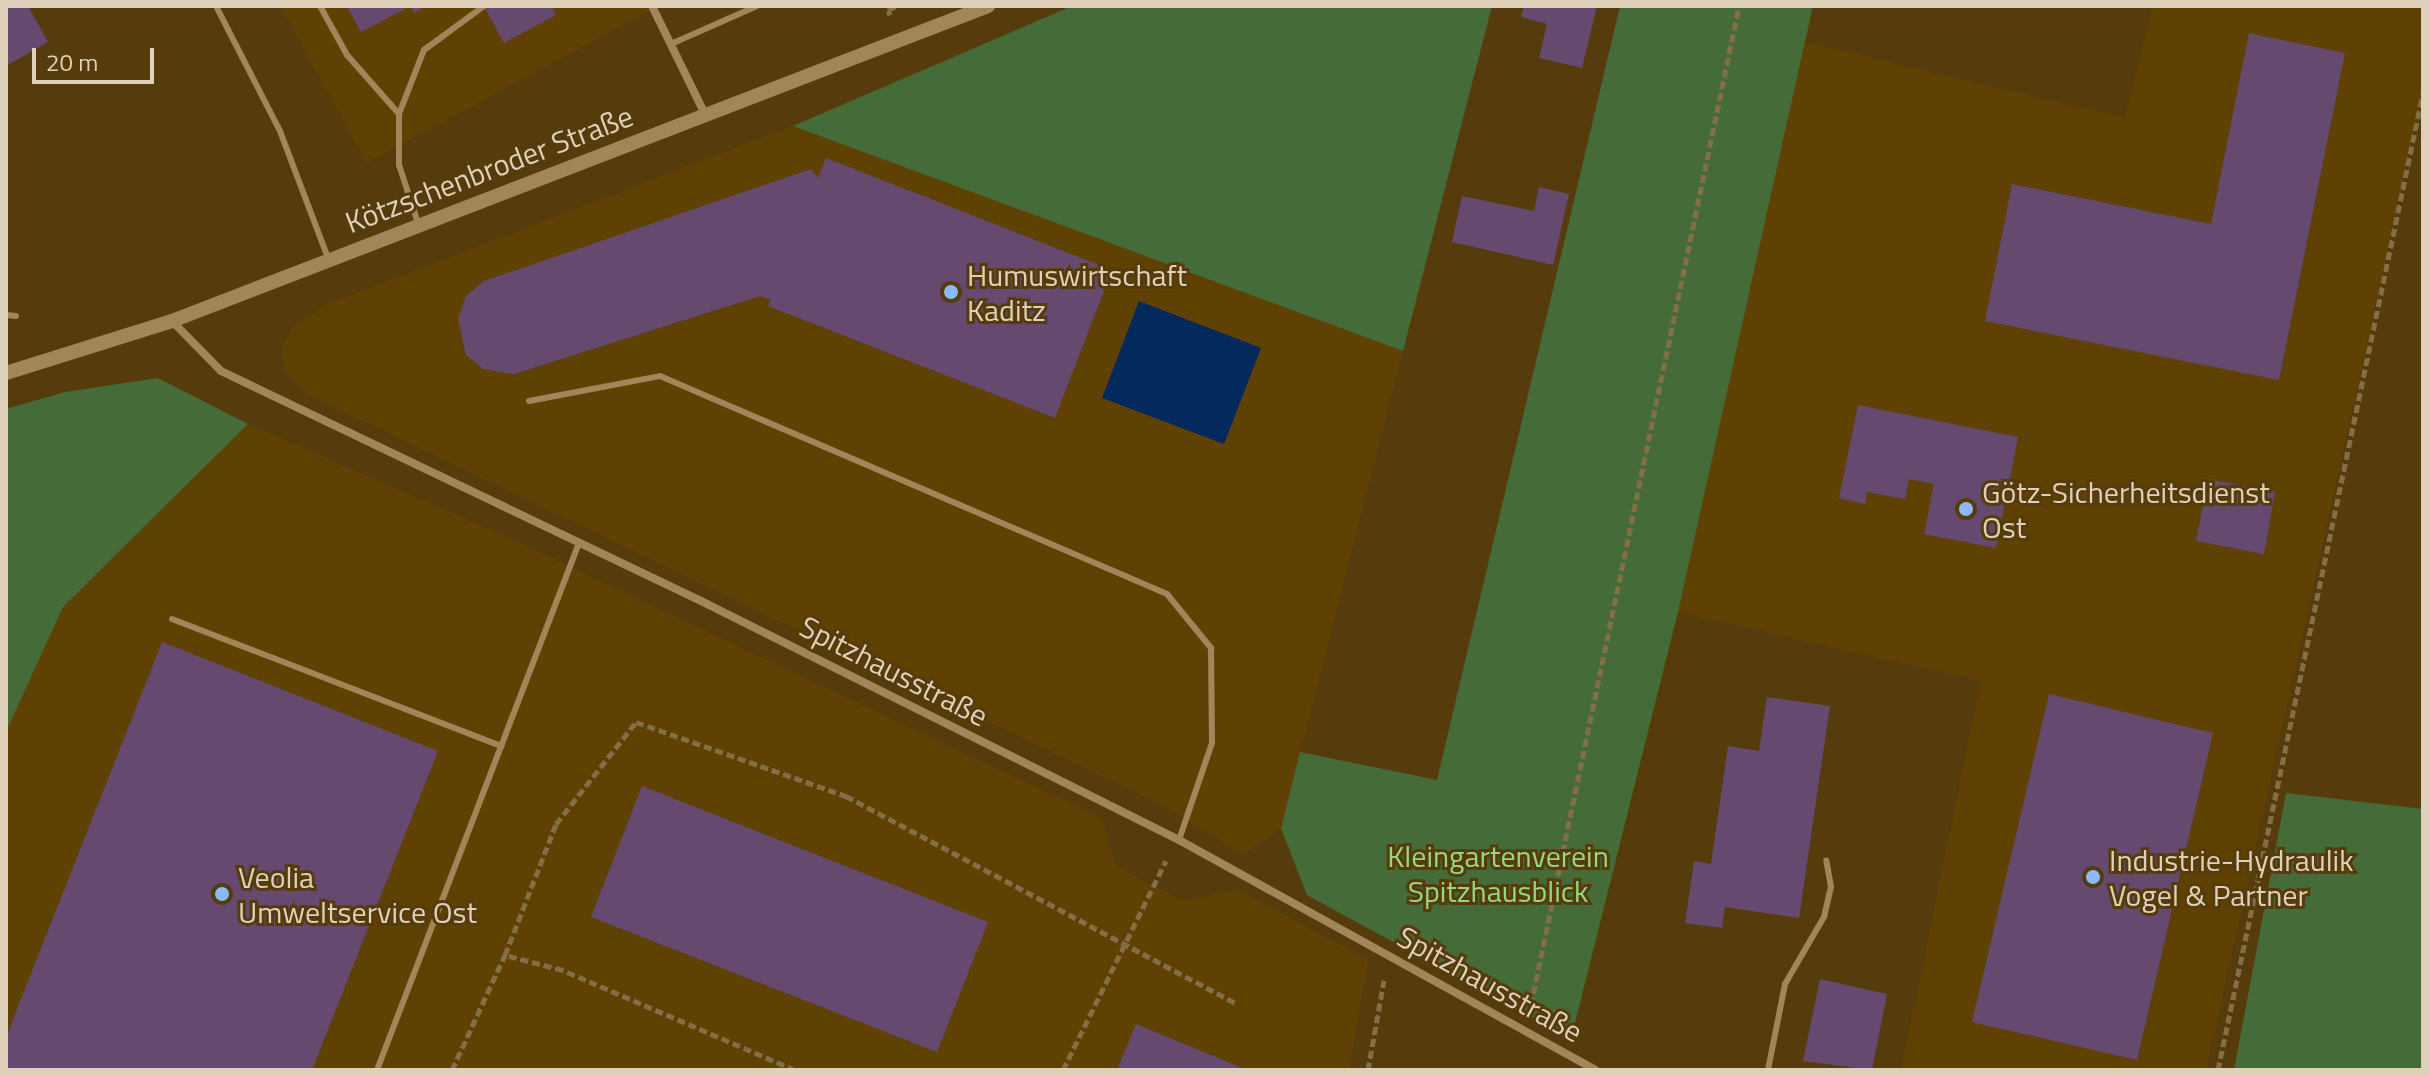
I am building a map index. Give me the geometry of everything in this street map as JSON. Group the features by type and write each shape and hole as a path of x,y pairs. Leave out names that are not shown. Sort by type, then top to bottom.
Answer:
{"street":[{"path":"652,6 705,114"},
{"name":"Kötzschenbroder Straße","path":"6,373 172,321 418,223 988,6"},
{"name":"Spitzhausstraße","path":"172,321 221,371 579,543 1179,840 1596,1070"}],"lane":[{"path":"216,6 280,131 328,258"},
{"path":"320,6 347,55 399,114"},
{"path":"418,223 399,165 399,114 424,50 484,6"},
{"path":"671,44 757,6"},
{"path":"6,315 16,316"},
{"path":"529,401 660,376 1167,594 1211,648 1212,743 1179,840"},
{"path":"377,1070 579,543"},
{"path":"172,619 501,746"},
{"path":"1768,1070 1785,984 1824,917 1831,887 1826,860"}],"path":[{"path":"1519,1027 1531,1007 1739,6"},
{"path":"2218,1070 2423,93"},
{"path":"452,1070 505,955 556,824 636,722 846,796 1235,1003"},
{"path":"1063,1070 1124,942 1179,840"},
{"path":"505,955 563,970 795,1070"},
{"path":"1368,1070 1388,955"}],"shaded area":[{"path":"280,6 658,6 367,163"},
{"path":"2153,6 2423,6 2423,91 2206,1070 1901,1070 1981,681 1678,612 1805,42 2125,118"},
{"name":"Humuswirtschaft Kaditz","path":"793,126 1403,351 1281,828 1243,854 1160,804 307,394 285,371 282,346 296,324 328,304"},
{"path":"248,424 514,540 1101,818 1117,867 1184,901 1237,889 1368,960 1349,1070 6,1070 6,732 63,607"}],"green space":[{"path":"1072,6 1492,6 1403,351 793,126"},
{"name":"Kleingartenverein Spitzhausblick","path":"1620,6 1813,6 1678,612 1571,1039 1307,895 1281,828 1300,752 1437,780"},
{"path":"158,378 248,424 63,607 6,732 6,409 65,392"},
{"path":"2286,793 2423,809 2423,1070 2234,1070"}],"water":[{"path":"1139,301 1261,348 1224,444 1102,398"}],"building":[{"path":"6,6 28,6 48,42 6,66"},
{"path":"347,6 411,6 361,32"},
{"path":"411,6 427,6 414,13"},
{"path":"484,6 551,6 556,15 504,43"},
{"path":"1524,6 1597,6 1582,68 1539,58 1547,24 1521,17"},
{"path":"2249,33 2345,53 2279,380 1985,321 2012,184 2211,224"},
{"path":"826,158 1112,270 1055,418 768,306 771,300 760,296 514,374 483,369 466,355 458,319 466,296 484,281 811,169 818,178"},
{"path":"1539,187 1569,194 1553,265 1452,242 1462,196 1534,211"},
{"path":"1858,405 2018,437 1996,548 1924,534 1934,484 1909,479 1905,499 1867,492 1865,504 1839,498"},
{"path":"2208,479 2275,492 2264,554 2196,541"},
{"name":"Veolia Umweltservice Ost","path":"162,642 438,751 312,1070 6,1070 6,1037"},
{"name":"Industrie-Hydraulik Vogel & Partner","path":"2049,694 2213,733 2137,1060 1972,1022"},
{"path":"1767,697 1830,706 1799,918 1725,907 1722,928 1685,923 1694,861 1711,864 1728,746 1759,751"},
{"path":"642,786 988,922 937,1052 591,917"},
{"path":"1820,979 1887,994 1872,1070 1803,1061"},
{"path":"1136,1024 1247,1070 1117,1070"}],"place":[{"name":"Humuswirtschaft Kaditz","path":"951,292"},
{"name":"Götz-Sicherheitsdienst Ost","path":"1966,509"},
{"name":"Industrie-Hydraulik Vogel & Partner","path":"2093,877"},
{"name":"Veolia Umweltservice Ost","path":"222,894"}]}
